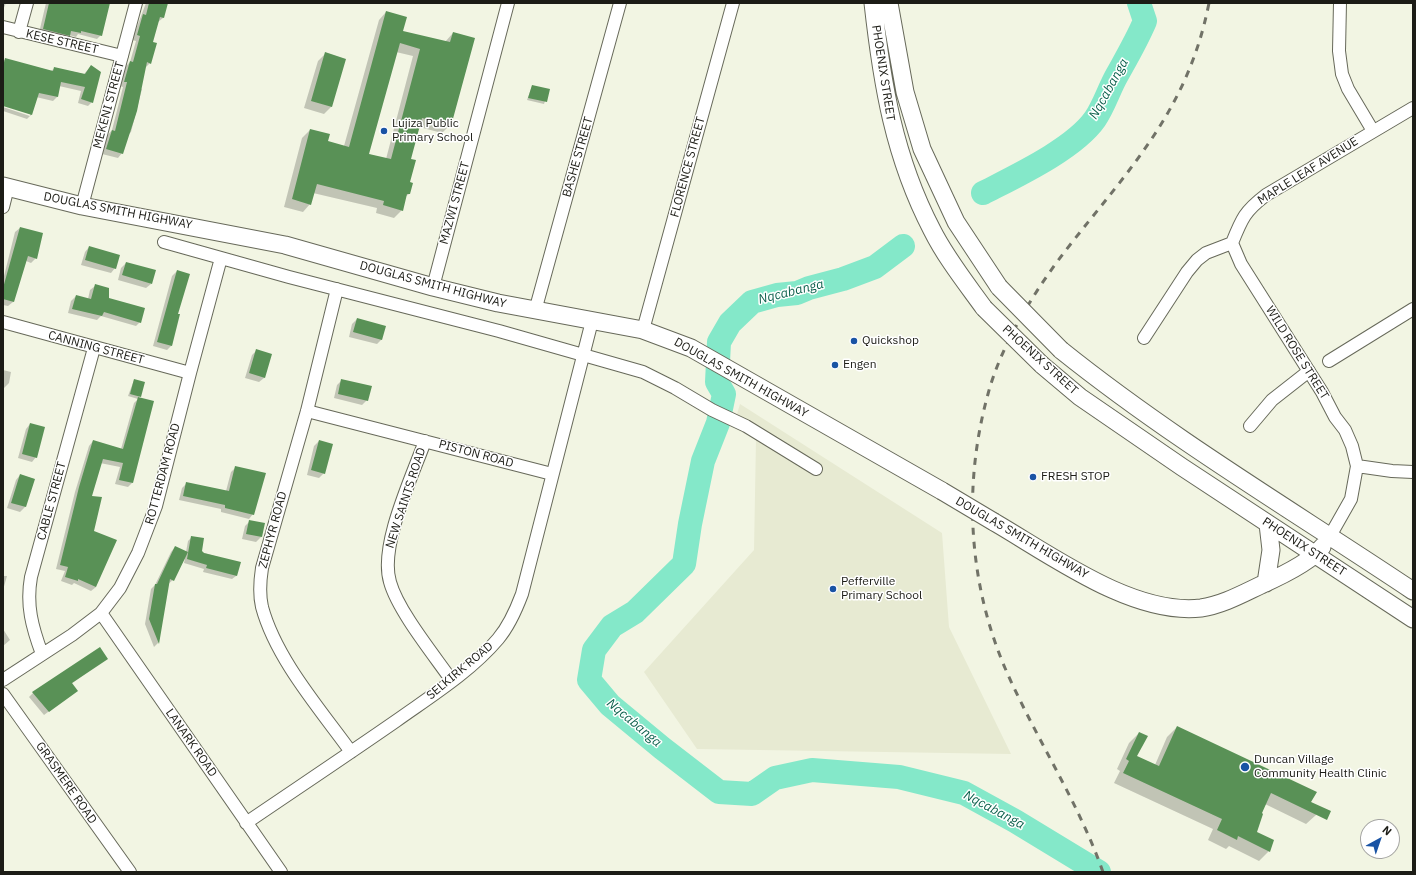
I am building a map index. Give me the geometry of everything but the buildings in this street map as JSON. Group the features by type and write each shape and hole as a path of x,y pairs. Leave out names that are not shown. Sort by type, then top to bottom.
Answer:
{"main road":[{"name":"PHOENIX STREET","path":"872,3 880,68 892,126 910,183 932,231 984,308 1042,365 1080,397 1268,524 1413,619"},
{"name":"PHOENIX STREET","path":"889,3 905,92 922,149 956,222 999,287 1061,350 1134,406 1205,455 1413,591"},
{"name":"DOUGLAS SMITH HIGHWAY","path":"6,186 82,206 285,245 433,287 535,311 643,330 672,340 714,361 1114,591 1137,600 1159,606 1182,609 1202,608 1221,603 1266,583 1316,555 1330,536"},
{"path":"1266,583 1271,550 1268,524"}],"street":[{"path":"19,32 27,3"},
{"name":"MEKENI STREET","path":"82,206 136,3"},
{"name":"MAZWI STREET","path":"433,287 508,3"},
{"name":"BASHE STREET","path":"535,311 620,3"},
{"name":"FLORENCE STREET","path":"643,330 733,3"},
{"path":"1340,3 1339,51 1342,74 1348,89 1373,131"},
{"name":"KESE STREET","path":"3,27 122,56"},
{"name":"MAPLE LEAF AVENUE","path":"1232,243 1242,217 1253,205 1266,195 1413,108"},
{"path":"3,207 6,186"},
{"path":"164,242 582,354 643,372 675,388 712,410 746,426 816,469"},
{"path":"1144,338 1187,272 1197,260 1206,253 1232,243"},
{"name":"WILD ROSE STREET","path":"1232,243 1241,264 1309,371 1335,417 1345,430 1352,446 1357,466 1351,499 1330,536"},
{"name":"ROTTERDAM ROAD","path":"3,680 76,632 101,613 122,583 149,529 222,258"},
{"name":"ZEPHYR ROAD","path":"337,289 307,411 262,568 260,587 262,606 269,627 281,653 351,752"},
{"path":"1329,361 1413,309"},
{"name":"SELKIRK ROAD","path":"246,823 452,681 485,653 499,638 516,609 582,354 592,321"},
{"name":"CANNING STREET","path":"3,322 190,373"},
{"name":"CABLE STREET","path":"42,654 32,626 28,593 31,577 94,348"},
{"path":"1250,426 1272,400 1309,371"},
{"name":"PISTON ROAD","path":"307,411 552,474"},
{"name":"NEW SAINTS ROAD","path":"425,441 390,542 387,563 390,582 397,598 452,681"},
{"path":"1357,466 1392,471 1413,472"},
{"name":"LANARK ROAD","path":"101,613 281,872"},
{"name":"GRASMERE ROAD","path":"3,694 130,872"}],"shaded area":[{"name":"Pefferville Primary School","path":"740,404 942,533 949,627 1011,754 697,749 644,672 754,550 756,439 735,421"}],"waterway":[{"name":"Nqcabanga","path":"983,193 1044,161 1086,130 1101,109 1114,80 1145,21 1139,3"},
{"name":"Nqcabanga","path":"903,246 875,267 843,279 809,288 797,293 777,295 752,302 730,323 719,342 717,382 724,394 718,423 703,461 690,524 684,564 635,612 612,626 594,650 589,680 610,705 719,792 752,794 775,778 812,770 899,777 964,793 1015,821 1099,872"}],"railway":[{"path":"1103,872 1093,846 1069,794 1017,694 1005,668 993,635 983,601 973,532 975,463 980,428 988,394 1001,356 1010,337 1031,300 1054,266 1134,164 1154,136 1187,75 1199,41 1209,3"}],"place":[{"name":"Lujiza Public Primary School","path":"384,131"},
{"name":"Quickshop","path":"854,341"},
{"name":"Engen","path":"835,365"},
{"name":"FRESH STOP","path":"1033,477"},
{"name":"Pefferville Primary School","path":"833,589"},
{"name":"Duncan Village Community Health Clinic","path":"1245,767"}]}
